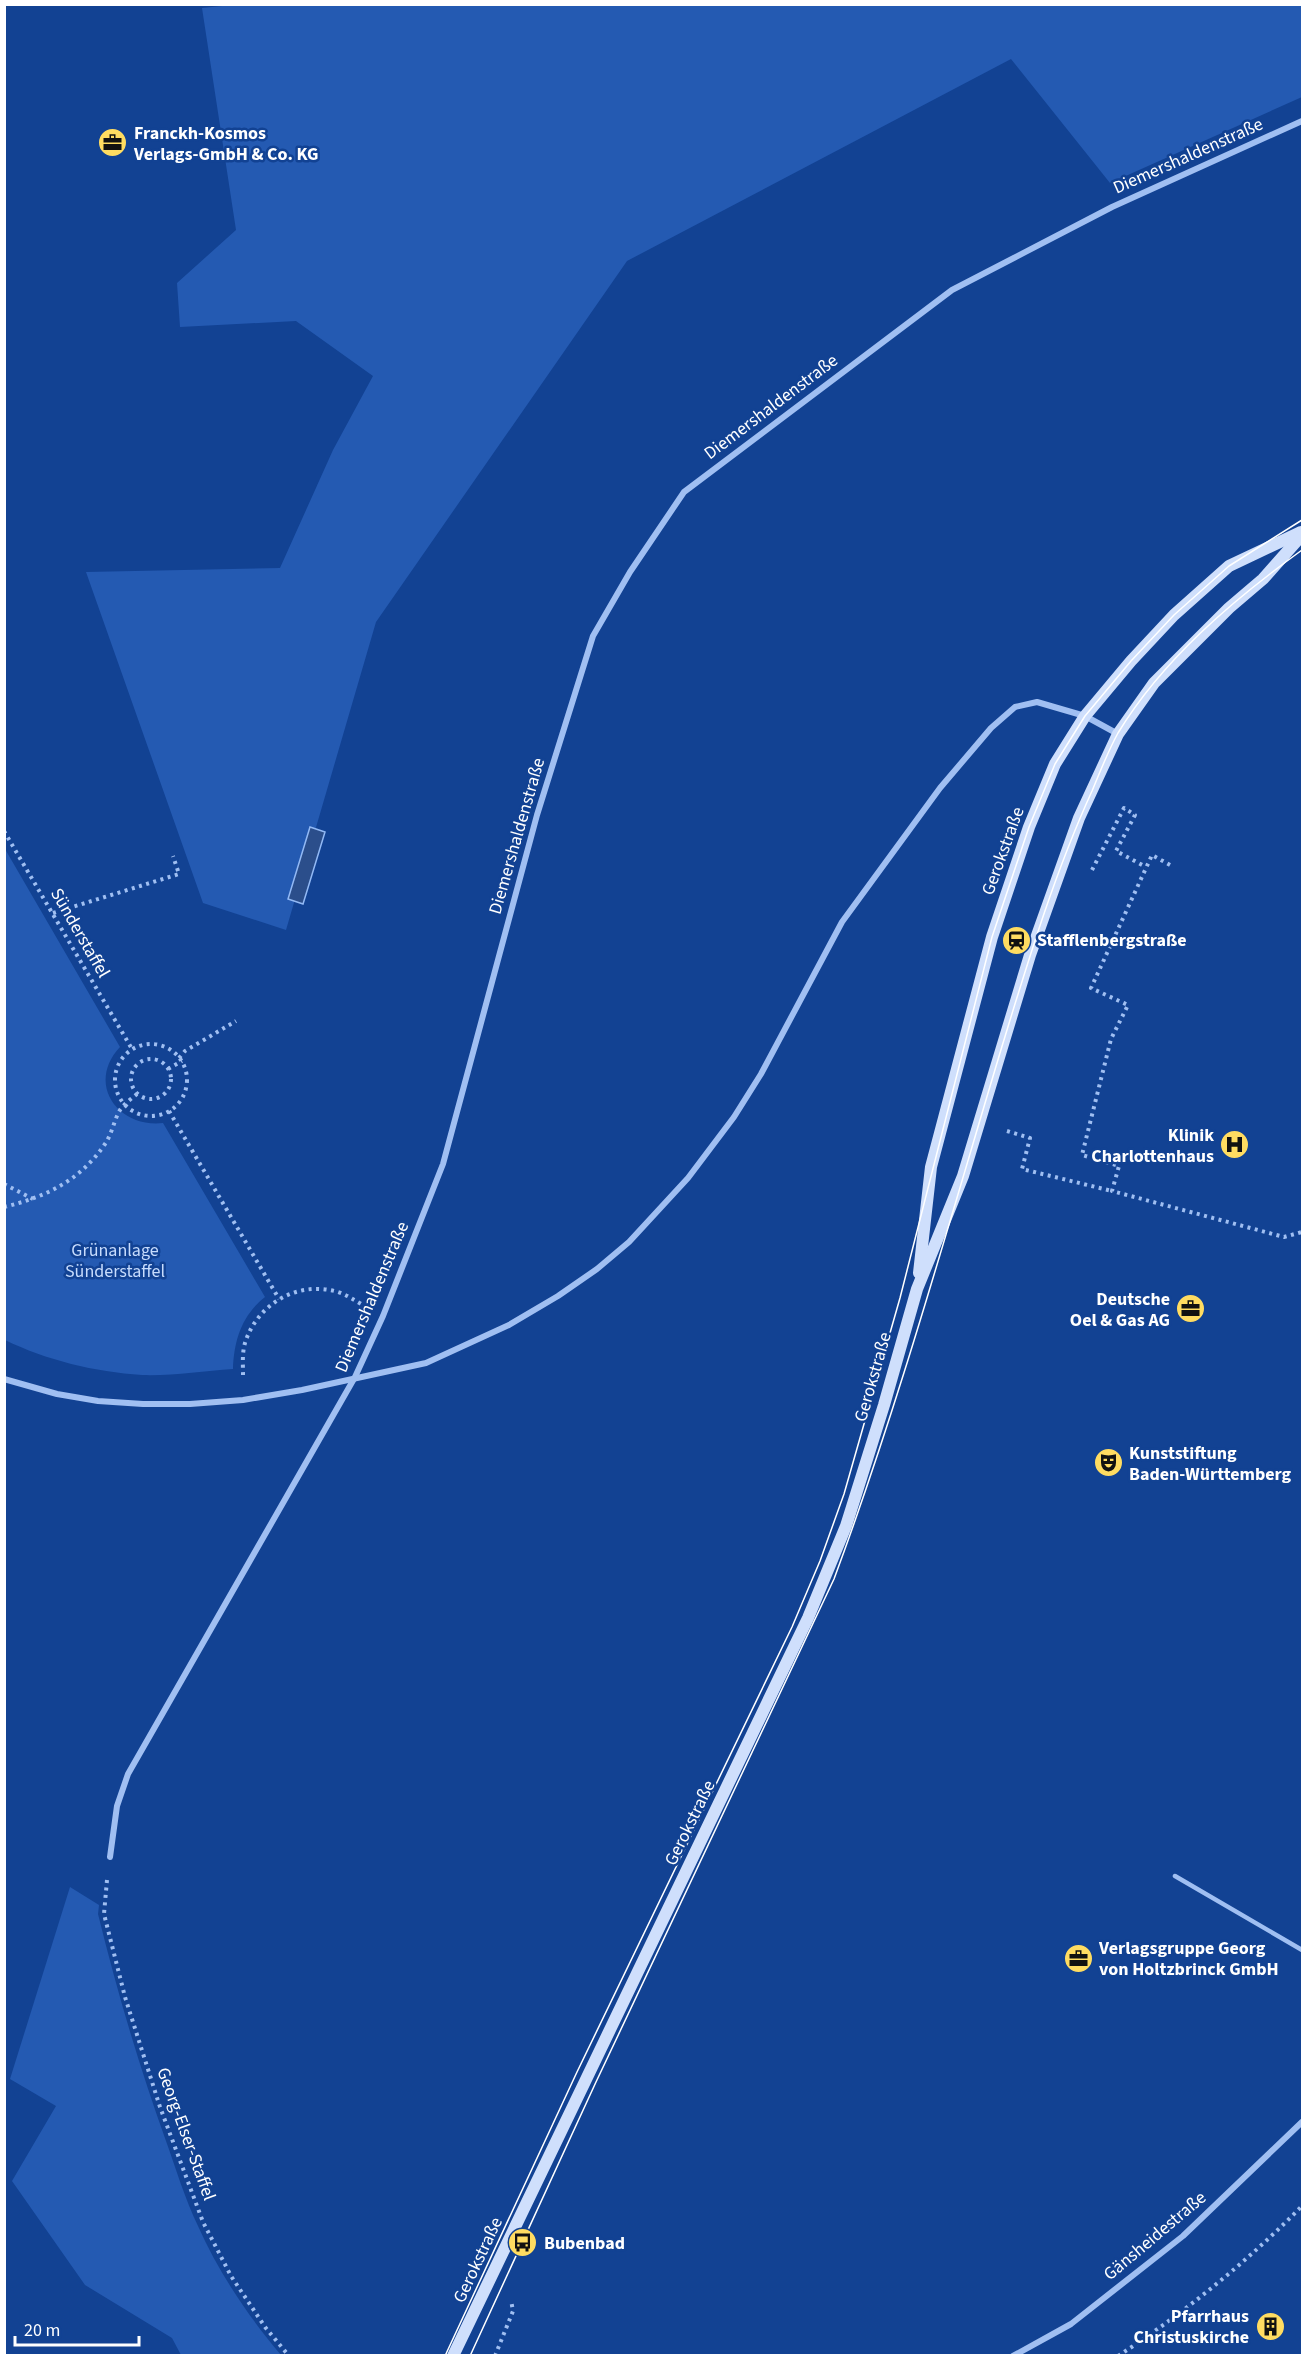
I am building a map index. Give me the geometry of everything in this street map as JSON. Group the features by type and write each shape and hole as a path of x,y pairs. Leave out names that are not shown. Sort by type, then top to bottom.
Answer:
{"street":[{"name":"Diemershaldenstraße","path":"110,1857 117,1806 128,1774 355,1377 383,1317 443,1164 537,815 593,636 630,572 684,492 952,290 1112,207 1302,121"},
{"name":"Gerokstraße","path":"917,1289 932,1167 992,937 1029,827 1055,764 1085,716 1131,661 1174,615 1229,566 1302,533"},
{"name":"Gerokstraße","path":"453,2355 808,1618 846,1526 917,1289 963,1176 1030,955 1079,818 1118,734 1154,683 1229,608 1263,579 1302,533"},
{"path":"4,1379 57,1394 99,1401 155,1404 243,1400 302,1390 355,1377 387,1373 426,1363 509,1325 578,1282 629,1242 688,1178 734,1117 761,1074 842,922 940,788 977,745 1015,707 1037,702 1085,716 1118,734"},
{"name":"Gänsheidestraße","path":"1013,2355 1071,2324 1183,2236 1302,2122"}],"lane":[{"path":"1175,1876 1302,1950"}],"path":[{"path":"1089,877 1124,808 1135,815 1116,851 1146,867"},
{"name":"Sünderstaffel","path":"4,831 132,1049"},
{"path":"1112,1191 1119,1166 1082,1155 1111,1039 1128,1005 1091,987 1152,855 1170,865"},
{"path":"53,913 179,874 173,856"},
{"path":"168,1069 180,1059 185,1051 236,1021"},
{"path":"141,1045 159,1045 169,1048 180,1059 187,1079 186,1089 182,1097 169,1110 151,1116 133,1111 126,1105 116,1089 115,1079 119,1062 132,1049 141,1045"},
{"path":"148,1059 156,1060 168,1069 170,1085 161,1097 146,1099 137,1094 131,1082 131,1074 141,1062 148,1059"},
{"path":"4,1207 34,1200 66,1184 105,1145 114,1129 119,1111 137,1094"},
{"path":"169,1110 279,1299"},
{"path":"1016,1133 1030,1138 1022,1169 1284,1237 1302,1232"},
{"path":"4,1184 34,1200"},
{"path":"243,1368 244,1345 255,1320 267,1307 279,1299 313,1289 336,1292 357,1302"},
{"name":"Georg-Elser-Staffel","path":"105,1902 104,1914 130,2016 160,2107 203,2222 231,2276 265,2327 290,2355"},
{"path":"1118,2355 1180,2313 1269,2240 1302,2206"}],"green space":[{"path":"242,4 1302,5 1302,97 1110,183 1011,59 627,261 376,622 286,930 203,903 86,572 280,568 333,450 373,376 296,321 180,327 177,283 236,230 202,8"},
{"name":"Grünanlage Sünderstaffel","path":"5,849 120,1047 110,1061 106,1075 107,1088 112,1100 120,1111 132,1118 147,1123 163,1123 265,1297 250,1312 241,1329 235,1348 233,1369 165,1375 124,1373 89,1368 54,1359 5,1340"},
{"path":"70,1887 99,1905 98,1914 129,2028 156,2113 193,2216 235,2294 281,2355 181,2355 172,2338 85,2285 12,2181 56,2106 10,2079"}],"shaded area":[{"path":"310,827 325,832 303,904 288,899"}],"tram line":[{"path":"445,2356 577,2072 792,1627 820,1561 844,1494 900,1298 992,937 1029,827 1055,764 1085,716 1131,661 1174,615 1229,566 1302,520"},
{"path":"470,2356 596,2082 834,1579 902,1380 1033,947 1054,884 1107,754 1136,706 1178,656 1225,610 1302,550"}],"place":[{"name":"Franckh-Kosmos Verlags-GmbH & Co. KG","path":"113,143"},
{"name":"Stafflenbergstraße","path":"1016,940"},
{"name":"Klinik Charlottenhaus","path":"1235,1145"},
{"name":"Deutsche Oel & Gas AG","path":"1191,1309"},
{"name":"Kunststiftung Baden-Württemberg","path":"1108,1463"},
{"name":"Verlagsgruppe Georg von Holtzbrinck GmbH","path":"1078,1958"},
{"name":"Bubenbad","path":"523,2243"},
{"name":"Pfarrhaus Christuskirche","path":"1270,2326"}]}
